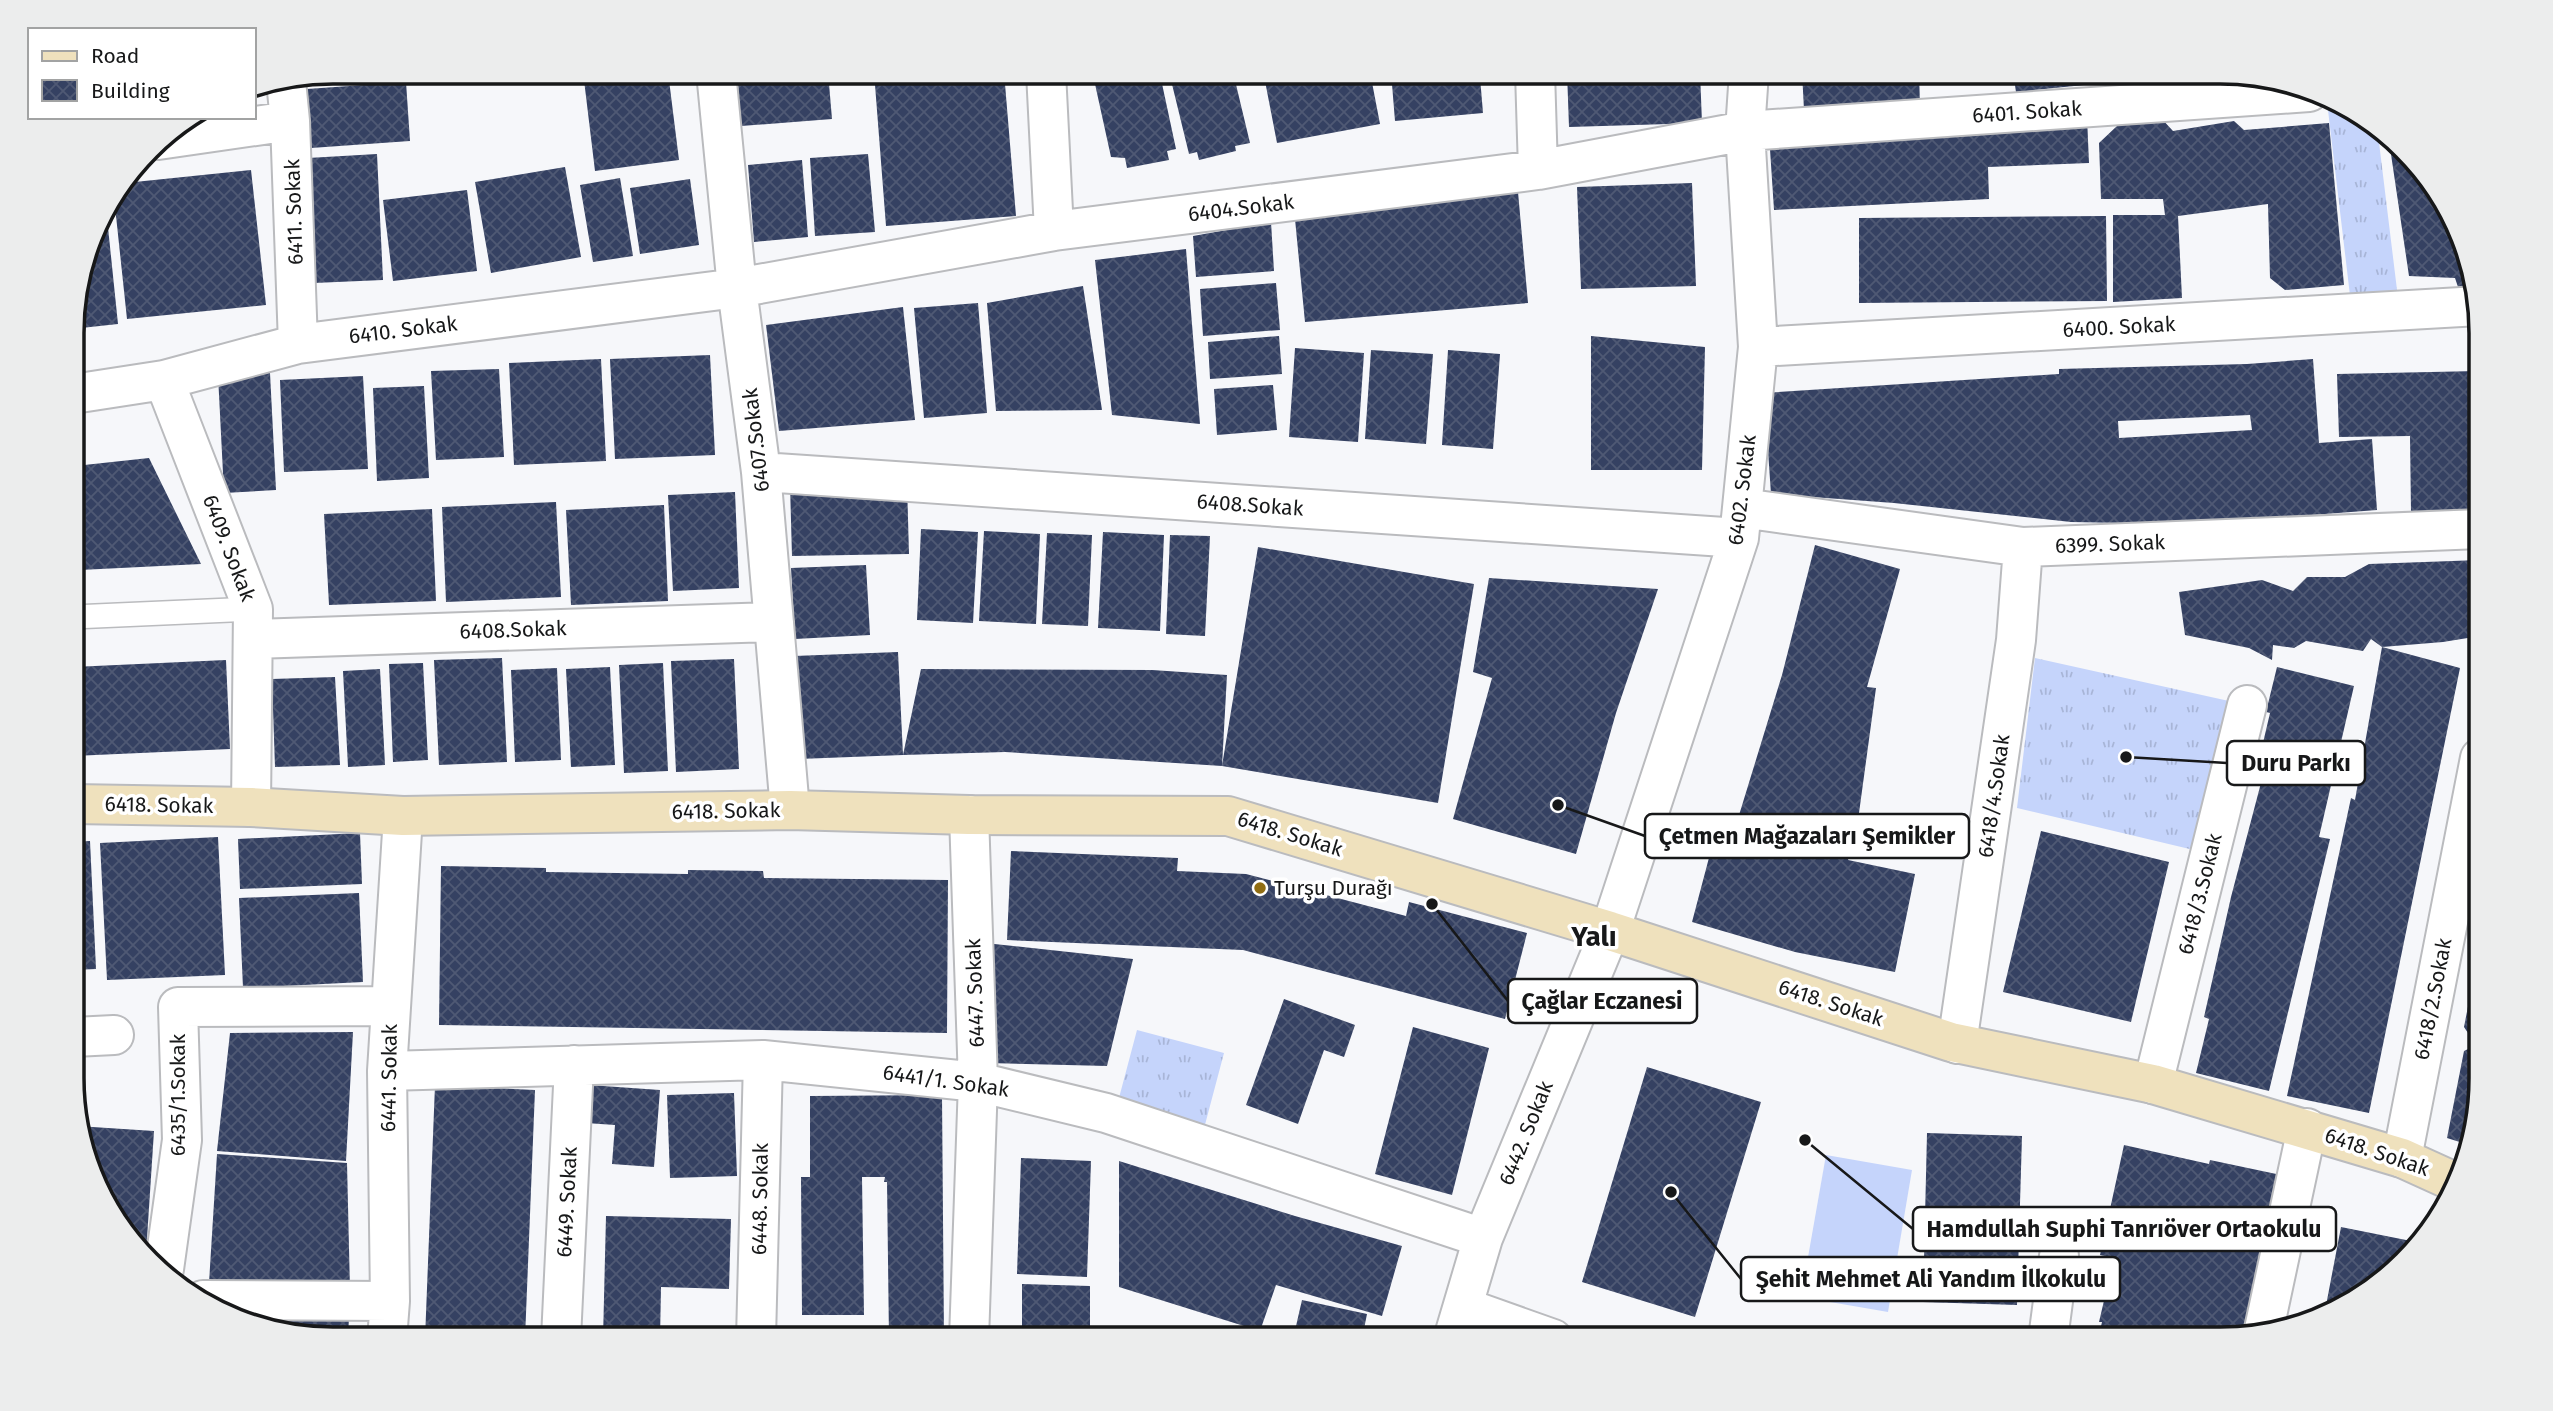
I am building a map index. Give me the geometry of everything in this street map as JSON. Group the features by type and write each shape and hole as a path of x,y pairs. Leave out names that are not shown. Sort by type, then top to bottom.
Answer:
{"street":[{"name":"6407.Sokak","path":"717,84 737,288 761,472 790,810"},
{"path":"1047,84 1054,231"},
{"path":"1535,84 1538,170"},
{"name":"6402. Sokak","path":"1610,932 1741,523 1758,347 1745,131 1748,84"},
{"name":"6411. Sokak","path":"287,88 298,344"},
{"name":"6401. Sokak","path":"1745,131 2289,93"},
{"path":"179,137 290,121"},
{"name":"6404.Sokak","path":"737,288 1054,231 1538,170 1745,131"},
{"name":"6410. Sokak","path":"85,392 164,380 298,344 737,288"},
{"name":"6400. Sokak","path":"1758,347 2467,307"},
{"name":"6409. Sokak","path":"164,380 253,624 251,807"},
{"name":"6408.Sokak","path":"761,472 1741,523"},
{"name":"6399. Sokak","path":"1741,523 2023,547 2469,529"},
{"name":"6418/4.Sokak","path":"1957,1044 2016,640 2023,547"},
{"name":"6408.Sokak","path":"253,624 774,622"},
{"name":"6418/3.Sokak","path":"2153,1084 2248,705"},
{"name":"6418. Sokak","path":"84,804 251,807 403,816 790,810 969,815 1228,816 1610,932 1957,1044 2153,1084 2402,1158 2448,1178"},
{"name":"6418/2.Sokak","path":"2402,1158 2469,814"},
{"name":"6447. Sokak","path":"969,815 978,1082 969,1327"},
{"name":"6441. Sokak","path":"388,1327 390,1301 387,1070 403,816"},
{"name":"6442. Sokak","path":"1458,1323 1483,1238 1610,932"},
{"name":"6435/1.Sokak","path":"165,1261 182,1140 178,1007 391,1006"},
{"path":"84,1036 114,1035"},
{"name":"6441/1. Sokak","path":"387,1070 764,1060 978,1082 1106,1113 1483,1238"},
{"name":"6448. Sokak","path":"756,1327 764,1060"},
{"name":"6449. Sokak","path":"562,1327 574,1065"},
{"path":"2265,1323 2307,1128"},
{"path":"2050,1327 2059,1256"},
{"path":"221,1300 390,1301"},
{"path":"1458,1323 1482,1327"}],"lane":[{"path":"85,617 253,624"}],"green space":[{"path":"2328,110 2345,117 2379,141 2398,298 2351,304"},
{"path":"2035,658 2247,705 2198,851 2017,808"},
{"path":"1137,1030 1224,1053 1202,1136 1115,1113"},
{"path":"1826,1155 1912,1170 1888,1312 1801,1297"}],"building":[{"path":"406,84 410,141 311,148 307,89"},
{"path":"584,84 670,84 679,160 595,171"},
{"path":"738,84 829,84 832,119 741,126"},
{"path":"875,84 1005,84 1016,216 886,226"},
{"path":"1095,84 1162,84 1176,149 1167,151 1169,160 1127,168 1125,158 1111,157"},
{"path":"1172,84 1236,84 1250,143 1235,146 1236,151 1199,160 1197,152 1189,154"},
{"path":"1266,84 1372,84 1380,124 1277,143"},
{"path":"1392,84 1481,84 1483,113 1395,121"},
{"path":"1567,84 1700,84 1702,123 1569,127"},
{"path":"1803,84 1919,84 1920,106 1804,110"},
{"path":"2015,84 2084,85 2016,92"},
{"path":"2087,117 2089,163 1988,167 1989,199 1774,210 1769,134"},
{"path":"2161,118 2173,131 2234,121 2244,130 2329,123 2344,285 2285,290 2270,278 2268,204 2178,216 2182,298 2113,302 2113,215 2165,215 2163,199 2101,199 2099,143 2117,126"},
{"path":"2391,152 2418,181 2436,208 2456,253 2465,289 2459,290 2455,278 2409,276"},
{"path":"377,154 383,280 314,283 308,158"},
{"path":"868,154 875,232 815,236 810,158"},
{"path":"802,160 808,237 754,242 748,165"},
{"path":"565,167 581,257 491,273 475,182"},
{"path":"251,170 266,305 127,319 116,211 134,182"},
{"path":"620,178 633,256 593,262 580,185"},
{"path":"690,179 699,245 640,254 630,188"},
{"path":"1692,183 1696,286 1581,289 1577,187"},
{"path":"467,190 477,271 393,281 383,200"},
{"path":"1518,192 1528,303 1305,322 1295,219"},
{"path":"2106,216 2107,301 1859,303 1859,218"},
{"path":"1271,222 1274,271 1196,277 1193,236"},
{"path":"108,227 118,324 85,328 86,300 92,268"},
{"path":"1186,249 1200,424 1112,415 1095,260"},
{"path":"1276,283 1280,330 1203,336 1200,289"},
{"path":"1083,286 1102,410 996,411 987,303"},
{"path":"978,303 987,413 924,418 914,308"},
{"path":"903,307 915,420 779,431 766,325"},
{"path":"1279,336 1282,374 1210,379 1208,342"},
{"path":"1591,336 1705,347 1702,470 1591,470"},
{"path":"1295,348 1364,353 1358,442 1289,437"},
{"path":"1371,350 1433,354 1426,444 1365,439"},
{"path":"1448,350 1500,354 1493,449 1442,445"},
{"path":"710,355 715,455 615,459 610,359"},
{"path":"601,359 606,461 514,465 509,363"},
{"path":"2313,359 2319,443 2372,439 2377,510 2258,519 2071,522 1894,503 1771,494 1764,393 2059,374 2059,369 2247,364","holes":["2250,415 2252,430 2119,438 2118,421"]},
{"path":"499,369 504,457 436,460 431,371"},
{"path":"2469,371 2469,511 2411,512 2410,436 2339,437 2337,374"},
{"path":"270,373 276,490 224,493 218,375"},
{"path":"363,376 368,469 284,472 280,380"},
{"path":"1273,385 1277,430 1217,435 1214,389"},
{"path":"424,386 429,478 377,481 373,388"},
{"path":"149,458 201,564 85,570 85,465"},
{"path":"907,483 909,554 792,556 790,485"},
{"path":"735,492 739,588 673,591 668,495"},
{"path":"556,502 561,597 446,602 442,507"},
{"path":"664,505 668,601 571,605 566,510"},
{"path":"432,509 436,601 329,605 324,514"},
{"path":"921,529 978,532 973,623 917,620"},
{"path":"984,531 1040,534 1036,624 979,621"},
{"path":"1103,532 1164,535 1160,631 1098,628"},
{"path":"1047,533 1092,535 1088,626 1042,624"},
{"path":"1170,535 1210,536 1205,636 1166,634"},
{"path":"1815,545 1900,569 1867,687 1876,688 1856,835 1848,860 1915,874 1895,972 1795,952 1692,922 1715,835 1732,838 1782,675"},
{"path":"1258,547 1474,584 1438,803 1222,766"},
{"path":"2469,560 2469,638 2382,647 2371,639 2363,651 2306,641 2294,648 2273,645 2272,660 2249,648 2185,635 2179,592 2262,580 2293,591 2307,577 2345,577 2369,564"},
{"path":"866,565 870,635 795,639 791,568"},
{"path":"1489,578 1658,589 1616,713 1576,854 1453,819 1492,678 1473,672"},
{"path":"2382,647 2460,668 2369,1113 2287,1096 2351,798 2355,800"},
{"path":"898,652 903,755 799,759 794,656"},
{"path":"502,658 507,762 439,765 434,660"},
{"path":"734,659 739,769 676,772 671,661"},
{"path":"226,660 230,749 84,755 85,666"},
{"path":"423,663 428,760 393,762 389,664"},
{"path":"663,663 668,771 624,773 619,665"},
{"path":"610,667 615,765 571,767 566,669"},
{"path":"2277,667 2354,686 2319,837 2330,839 2269,1091 2196,1073 2209,1019 2204,1017 2231,897 2262,779 2255,777 2270,713 2266,712"},
{"path":"557,668 561,760 515,762 511,670"},
{"path":"380,669 385,765 348,767 343,671"},
{"path":"921,669 1152,670 1227,675 1222,766 1005,752 903,755"},
{"path":"335,677 340,765 275,767 272,679"},
{"path":"2041,831 2169,862 2131,1022 2003,992"},
{"path":"360,833 362,884 240,889 238,839"},
{"path":"218,837 225,975 107,980 100,843"},
{"path":"84,841 90,841 96,969 84,970"},
{"path":"1011,851 1178,858 1177,871 1246,874 1406,916 1409,902 1527,933 1505,1019 1243,950 1007,940"},
{"path":"441,866 546,868 546,872 688,874 688,870 763,871 764,878 948,880 947,1033 439,1025"},
{"path":"359,893 363,982 243,988 239,898"},
{"path":"985,943 1133,959 1107,1066 988,1063"},
{"path":"1284,999 1355,1025 1344,1057 1324,1050 1298,1124 1246,1105"},
{"path":"2469,1001 2469,1034 2464,1027"},
{"path":"1413,1027 1489,1048 1452,1195 1375,1174"},
{"path":"353,1032 346,1161 217,1151 230,1033"},
{"path":"2469,1048 2469,1078 2461,1142 2447,1138 2464,1051"},
{"path":"1647,1067 1761,1102 1695,1317 1582,1282"},
{"path":"435,1085 535,1090 525,1327 425,1327"},
{"path":"589,1085 660,1090 654,1167 612,1164 615,1125 586,1123"},
{"path":"734,1093 737,1176 670,1178 667,1095"},
{"path":"942,1095 944,1327 889,1327 885,1177 862,1177 864,1315 802,1315 801,1177 810,1177 810,1096"},
{"path":"89,1127 154,1131 147,1243 117,1203 97,1158"},
{"path":"1927,1133 2022,1136 2017,1305 1923,1302"},
{"path":"2124,1145 2209,1164 2210,1160 2281,1175 2248,1325 2101,1327 2102,1322 2099,1322 2114,1258 2100,1255"},
{"path":"217,1154 347,1163 350,1290 209,1283"},
{"path":"1021,1158 1091,1161 1087,1277 1017,1274"},
{"path":"1119,1161 1402,1246 1382,1316 1276,1285 1261,1327 1247,1327 1119,1287"},
{"path":"606,1216 731,1219 729,1289 661,1287 660,1327 603,1327"},
{"path":"2341,1227 2408,1240 2372,1276 2327,1303"},
{"path":"1022,1284 1090,1286 1090,1327 1022,1327"},
{"path":"1302,1300 1367,1314 1364,1327 1296,1327"},
{"path":"252,1314 349,1316 349,1327 333,1327 300,1325"}],"place":[{"name":"Duru Parkı","path":"2126,757"},
{"name":"Çetmen Mağazaları Şemikler","path":"1558,805"},
{"name":"Turşu Durağı","path":"1260,888"},
{"name":"Çağlar Eczanesi","path":"1432,904"},
{"name":"Hamdullah Suphi Tanrıöver Ortaokulu","path":"1805,1140"},
{"name":"Şehit Mehmet Ali Yandım İlkokulu","path":"1671,1192"}],"district":[{"name":"Yalı","path":"1594,936"}]}
